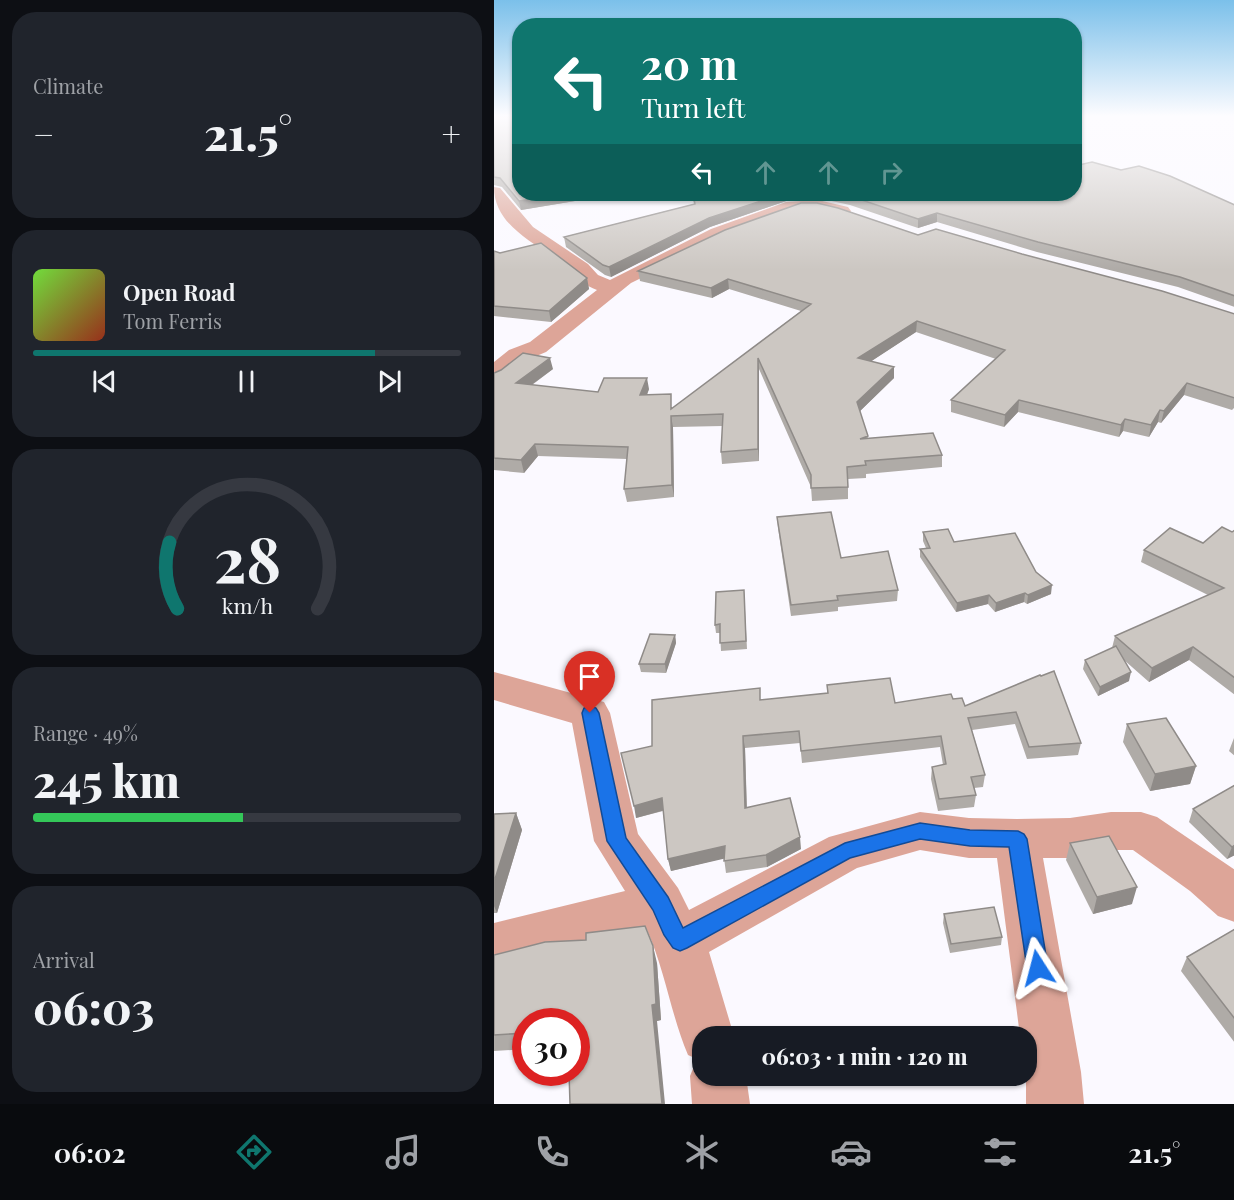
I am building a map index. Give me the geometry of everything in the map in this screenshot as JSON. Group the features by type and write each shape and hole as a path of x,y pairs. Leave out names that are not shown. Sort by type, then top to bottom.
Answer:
{"street":[{"path":"494,192 526,231 581,268 594,283 613,287"},
{"path":"494,375 518,355 538,347 613,287 718,233 792,206 818,205 855,215"},
{"path":"494,686 590,713 617,841 670,922 704,1026"},
{"path":"494,947 670,922 845,851 920,831 970,838 1018,839 1070,838 1111,831 1141,831 1207,876 1235,900"},
{"path":"1018,839 1053,1072 1055,1104"},
{"path":"719,1086 721,1104"}],"building":[{"path":"494,168 512,168 512,193 500,178 494,177"},
{"path":"1082,168 1112,168 1121,170 1144,168 1170,176 1235,205 1235,296 1180,277 1038,242 937,213 918,219 865,201 1082,201"},
{"path":"694,201 761,201 709,218 609,267 564,237 695,204"},
{"path":"801,203 817,203 838,208 918,235 936,229 1162,291 1235,314 1235,398 1187,383 1164,411 1160,410 1151,425 1125,419 1121,425 1019,400 1005,415 951,400 1005,350 917,321 858,358 894,367 857,402 868,436 860,439 933,433 942,455 865,461 866,465 847,467 848,487 811,488 811,475 758,358 758,449 721,452 723,414 671,416 672,485 624,489 628,447 535,444 521,460 494,458 494,373 523,353 550,358 516,383 598,392 604,378 647,378 640,395 671,394 671,409 811,304 728,279 711,288 638,271 725,230"},
{"path":"541,243 587,278 549,311 494,306 494,251 500,253"},
{"path":"831,512 841,558 888,551 898,590 837,596 838,600 791,605 777,517"},
{"path":"1222,527 1232,532 1235,530 1235,678 1193,647 1152,668 1115,636 1224,588 1144,550 1170,528 1203,543"},
{"path":"948,529 954,542 1015,533 1036,572 1052,585 1028,595 1025,593 996,603 989,595 957,603 920,549 930,548 923,532"},
{"path":"744,590 746,641 720,643 720,624 715,625 716,592"},
{"path":"650,634 675,635 665,664 639,664"},
{"path":"1116,646 1131,672 1100,687 1085,660"},
{"path":"1054,671 1081,743 1029,747 1016,712 968,718 985,775 971,777 976,795 939,799 932,767 946,764 941,736 801,751 799,731 743,736 745,808 790,798 800,837 766,855 724,861 725,846 668,859 662,798 634,806 621,753 652,746 652,700 760,688 760,700 828,693 827,685 890,678 895,703 951,694 953,699 962,698 965,706"},
{"path":"1166,718 1196,766 1155,774 1127,724"},
{"path":"1235,785 1235,845 1232,847 1193,809"},
{"path":"516,813 494,882 494,814"},
{"path":"1109,836 1137,887 1097,897 1070,843"},
{"path":"994,907 1002,937 951,944 944,914"},
{"path":"645,926 653,946 656,1004 652,1005 662,1104 570,1104 569,1086 590,1086 590,1008 512,1008 512,1034 494,1035 494,955 545,942 586,940 586,933"},
{"path":"1235,929 1235,1019 1187,957"}],"route":[{"path":"590,713 617,841 661,904 680,941 845,851 920,831 970,838 1018,839 1038,968"}]}
